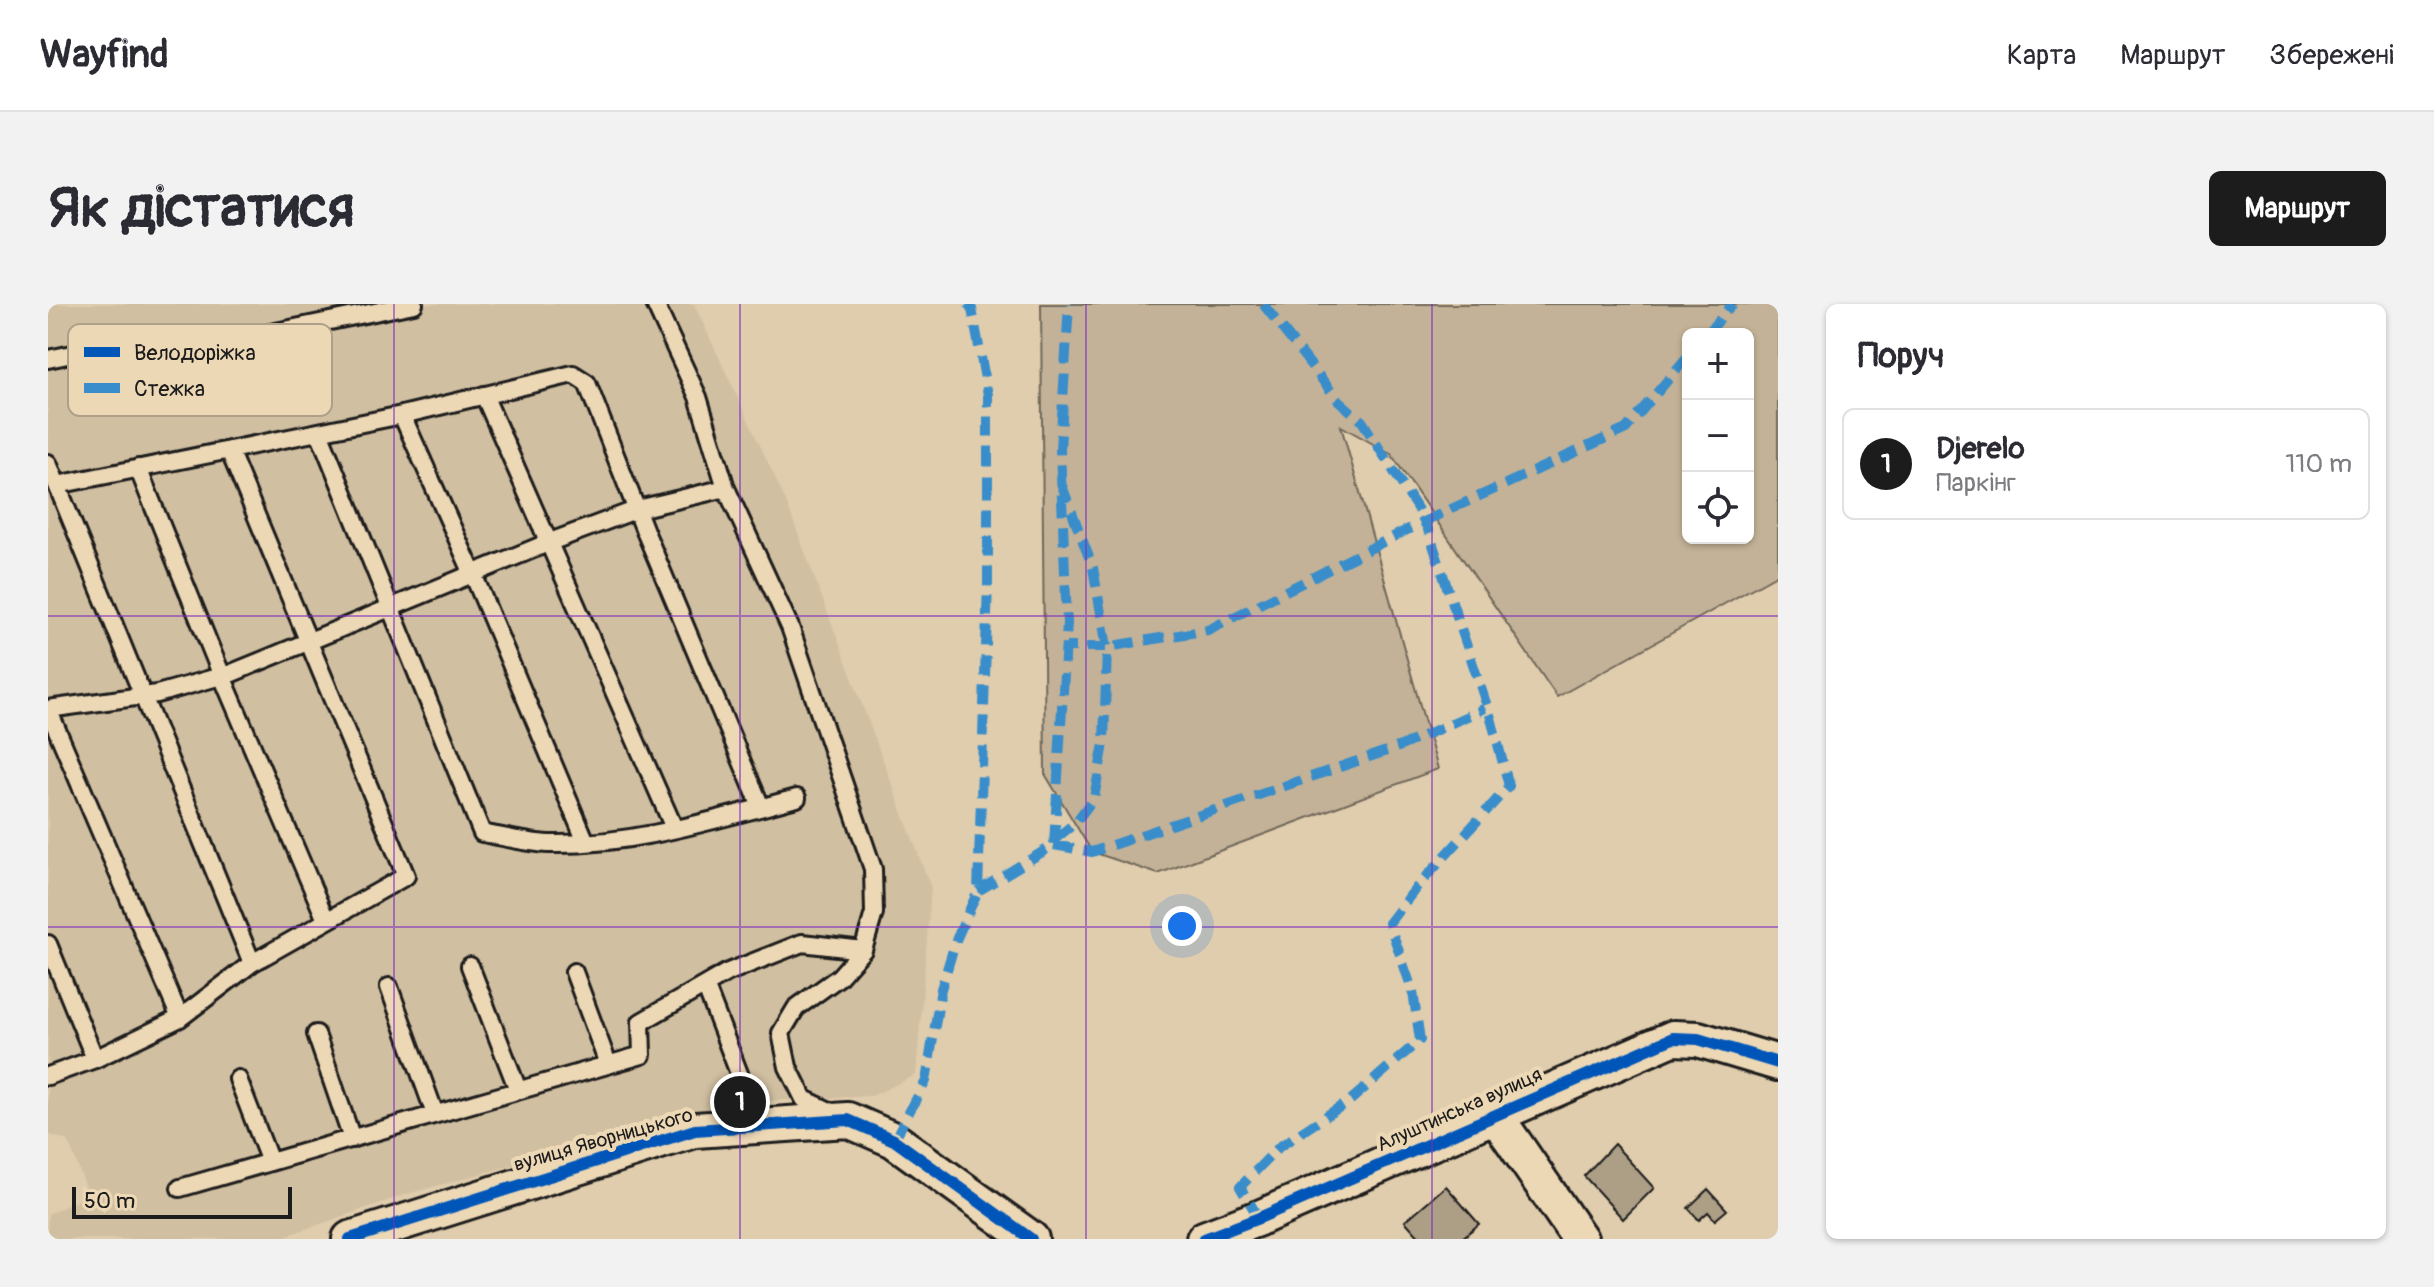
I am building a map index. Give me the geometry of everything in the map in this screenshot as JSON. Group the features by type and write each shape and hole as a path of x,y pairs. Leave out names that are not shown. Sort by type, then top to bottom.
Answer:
{"street":[{"name":"Алуштинська вулиця","path":"1204,1239 1673,1038 1698,1039 1778,1063"},
{"path":"1495,1115 1580,1239"},
{"name":"вулиця Яворницького","path":"350,1239 695,1130 848,1120 894,1140 1031,1239"}],"lane":[{"path":"315,324 414,304"},
{"path":"655,304 698,397 726,488 790,627 873,869 874,913 863,950 839,977 796,1008 781,1033 788,1067 804,1099 848,1120"},
{"path":"48,359 68,355"},
{"path":"57,485 402,415 573,374 587,383 651,546 761,807"},
{"path":"484,395 674,828"},
{"path":"402,415 586,842"},
{"path":"319,432 482,833 548,844 626,839 797,798"},
{"path":"48,1076 95,1059 180,1018 252,963 406,876 229,450"},
{"path":"48,463 252,963"},
{"path":"138,468 326,920"},
{"path":"180,1018 48,709 142,696 222,676 638,509 726,488"},
{"path":"180,1188 642,1055 641,1022 726,973 802,943 863,950"},
{"path":"48,944 95,1059"},
{"path":"470,966 518,1090"},
{"path":"574,972 608,1064"},
{"path":"705,985 740,1076"},
{"path":"389,987 435,1114"},
{"path":"316,1034 352,1139"},
{"path":"238,1079 270,1162"}],"shaded area":[{"path":"48,304 694,304 785,499 931,888 916,1075 872,1096 740,1102 404,1195 277,1239 48,1239 48,1214 89,1195 68,1141 48,1134"},
{"path":"1041,304 1778,304 1778,574 1557,697 1391,454 1341,426 1438,769 1158,874 1092,852 1045,774"}],"building":[{"path":"1614,1144 1654,1188 1623,1219 1584,1176"},
{"path":"1446,1186 1479,1224 1461,1239 1421,1239 1405,1221"},
{"path":"1708,1189 1727,1210 1715,1220 1708,1212 1699,1220 1688,1208"}],"marked path":[{"path":"894,1140 926,1081 941,989 956,940 978,891 988,583 988,395 972,309 968,304"},
{"path":"978,891 1054,845 1067,623 1060,449 1069,304"},
{"path":"1263,304 1338,400 1362,421 1425,521 1626,429 1682,363"},
{"path":"1712,328 1733,304"},
{"path":"1061,483 1093,568 1107,647 1208,630 1425,521 1491,718 1509,786 1416,888 1389,923 1413,992 1420,1040 1352,1099 1279,1147 1240,1187 1259,1218"},
{"path":"1055,839 1075,823 1094,798 1104,744 1107,647 1066,647"},
{"path":"1054,845 1092,852 1401,746 1485,708"}],"cycle path":[{"path":"1204,1239 1673,1038 1698,1039 1778,1063"},
{"path":"350,1239 695,1130 848,1120 894,1140 1031,1239"}],"place":[{"name":"Djerelo","path":"740,1102"}]}
